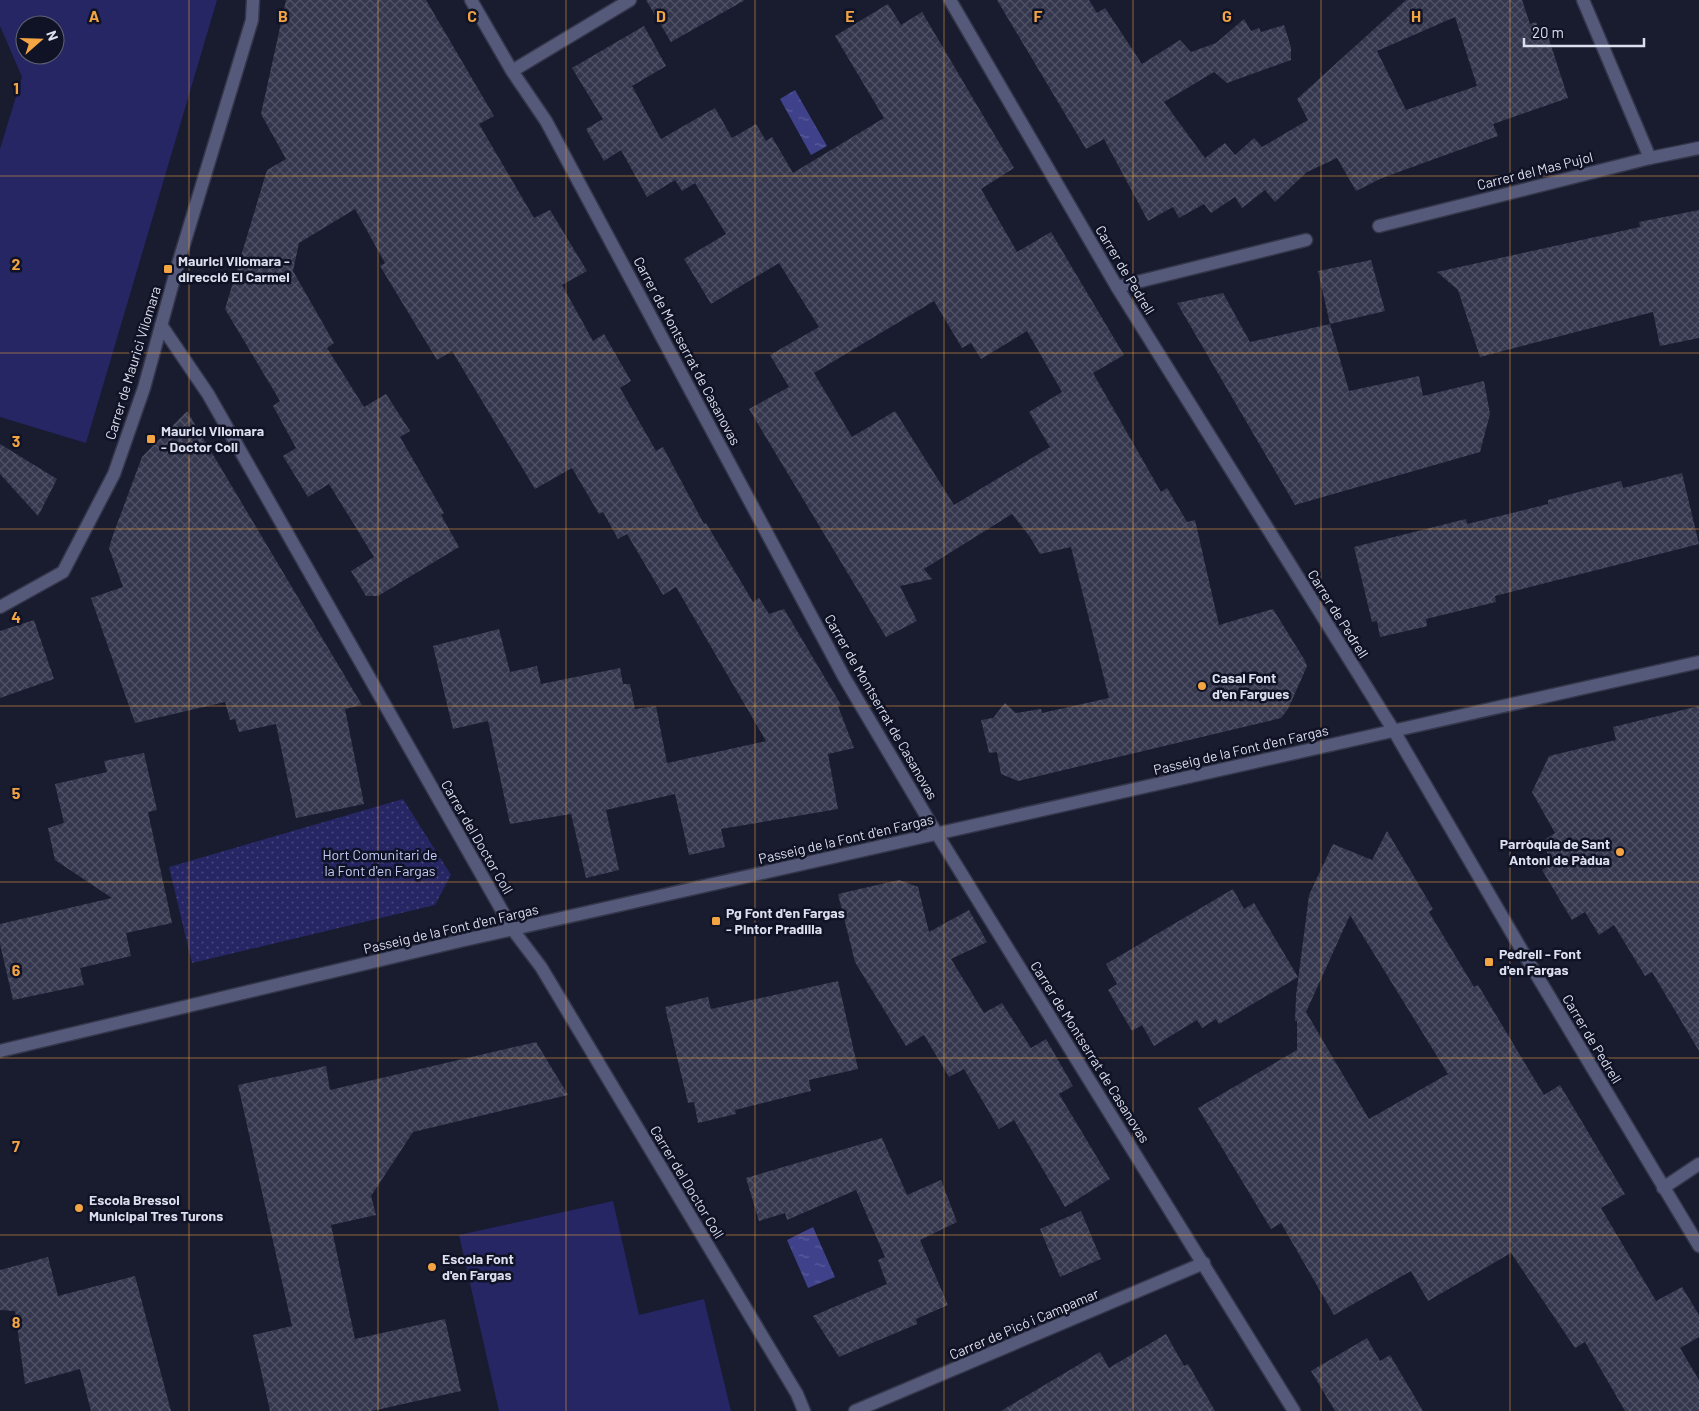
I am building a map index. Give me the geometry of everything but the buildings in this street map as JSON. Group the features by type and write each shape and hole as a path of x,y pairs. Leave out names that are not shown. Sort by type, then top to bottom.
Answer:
{"street":[{"name":"Carrer de Maurici Vilomara","path":"0,607 63,572 114,474 144,388 252,20 253,0"},
{"name":"Carrer de Montserrat de Casanovas","path":"471,0 512,72 546,121 844,677 937,834 1294,1411"},
{"path":"512,72 630,0"},
{"name":"Carrer de Pedrell","path":"950,0 1116,287 1394,731 1699,1246"},
{"path":"1583,0 1650,158"},
{"name":"Carrer del Mas Pujol","path":"1379,226 1650,158 1699,148"},
{"path":"1116,287 1306,240"},
{"name":"Carrer del Doctor Coll","path":"161,325 208,394 513,930 541,967 797,1394 804,1411"},
{"name":"Passeig de la Font d'en Fargas","path":"0,1050 513,930 1699,662"},
{"path":"1663,1188 1699,1164"},
{"name":"Carrer de Picó i Campamar","path":"855,1411 1204,1264"}],"green space":[{"path":"0,0 217,0 86,443 0,417 0,149 22,77 17,65 65,65 65,15 15,15 15,61 0,26"},
{"name":"Hort Comunitari de la Font d'en Fargas","path":"403,799 451,875 435,905 192,963 169,867"},
{"path":"613,1201 639,1315 704,1299 731,1411 499,1411 459,1235"}],"water":[{"path":"795,90 827,146 811,155 780,99"},
{"path":"813,1227 835,1277 808,1288 787,1240"}],"place":[{"name":"Maurici Vilomara - direcció El Carmel","path":"168,269"},
{"name":"Maurici Vilomara - Doctor Coll","path":"151,439"},
{"name":"Casal Font d'en Fargues","path":"1202,686"},
{"name":"Parròquia de Sant Antoni de Pàdua","path":"1620,852"},
{"name":"Pg Font d'en Fargas - Pintor Pradilla","path":"716,921"},
{"name":"Pedrell - Font d'en Fargas","path":"1489,962"},
{"name":"Escola Bressol Municipal Tres Turons","path":"79,1208"},
{"name":"Escola Font d'en Fargas","path":"432,1267"}]}
